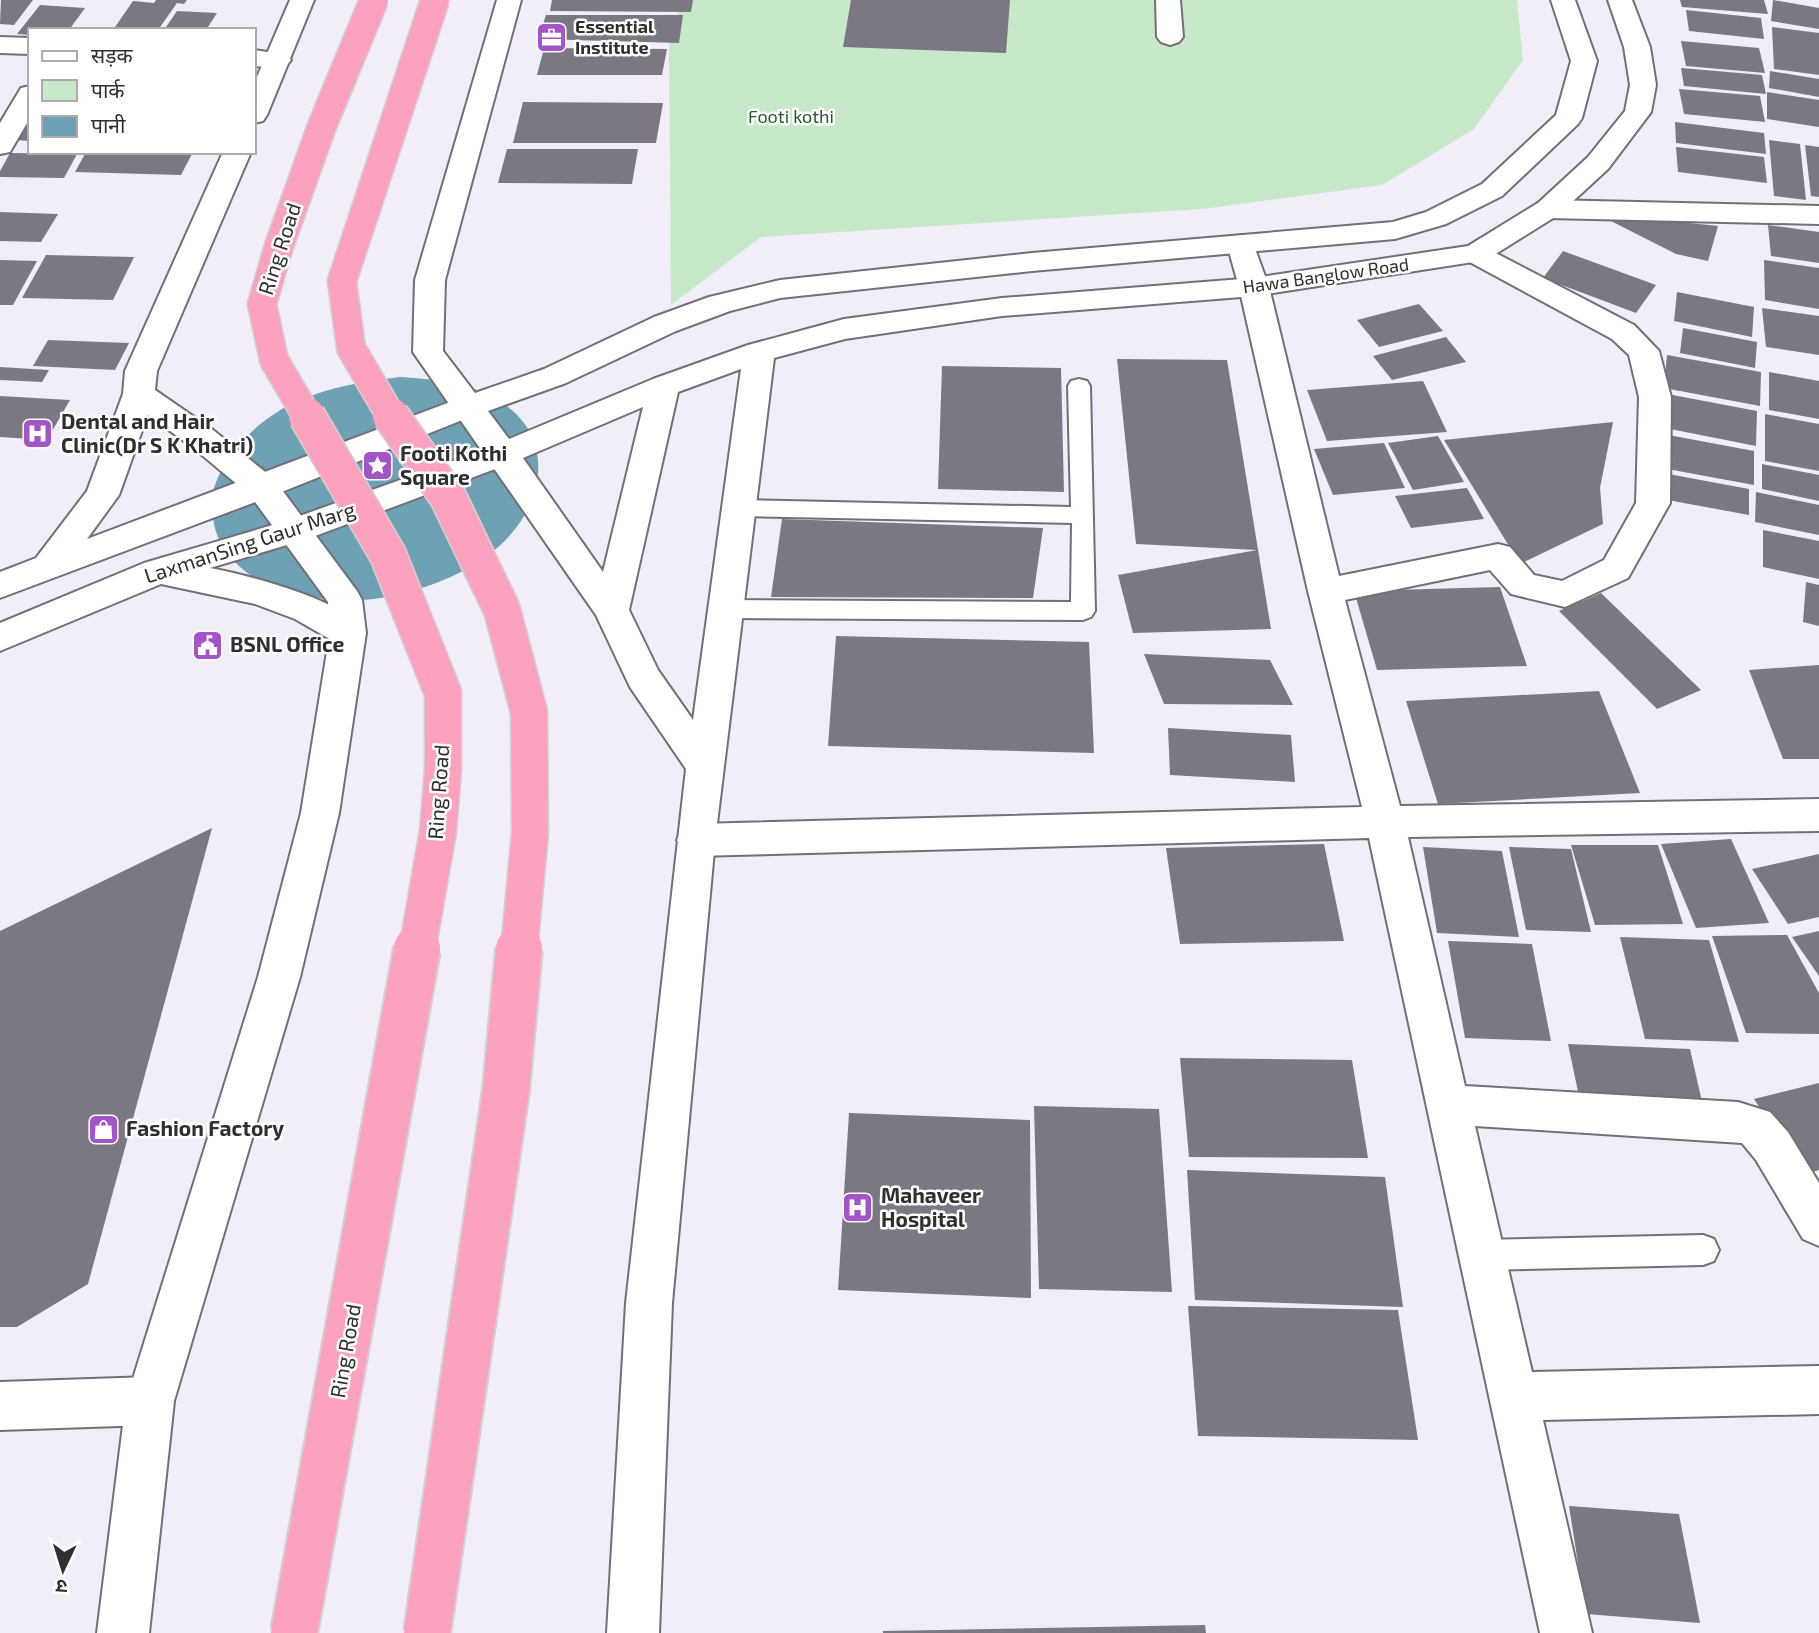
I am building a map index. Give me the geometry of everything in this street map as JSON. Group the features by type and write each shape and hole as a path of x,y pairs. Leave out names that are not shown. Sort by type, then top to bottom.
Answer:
{"highway":[{"name":"Ring Road","path":"294,1633 435,845 443,770 443,693 388,555 274,360 262,304 279,246 322,126 374,0"},
{"path":"427,1633 506,1090 530,833 528,712 502,610 448,497 392,417 351,348 342,281 435,0"}],"street":[{"path":"256,106 266,59 302,0"},
{"path":"509,0 430,280 428,352 503,454 611,610 643,677 705,766"},
{"path":"1168,0 1170,37"},
{"name":"Hawa Banglow Road","path":"468,407 555,376 665,324 720,304 780,289 1032,262 1395,230 1436,218 1492,190 1569,118 1584,61 1563,0"},
{"name":"Hawa Banglow Road","path":"664,386 759,352 844,329 1002,307 1254,288 1476,254 1548,209 1598,163 1638,112 1643,85 1637,47 1620,0"},
{"path":"0,45 28,46"},
{"path":"0,146 28,97"},
{"path":"49,565 102,495 139,394 141,371 236,154"},
{"path":"1548,209 1819,215"},
{"path":"1241,243 1325,591 1385,822 1566,1633"},
{"path":"1325,591 1498,556 1523,585 1565,594 1616,569 1653,503 1655,397 1644,351 1623,332 1476,254"},
{"path":"633,1633 649,1303 696,840 759,352"},
{"path":"611,610 664,386"},
{"name":"LaxmanSing Gaur Marg","path":"0,638 156,572 295,531 503,454 664,386"},
{"path":"123,1633 150,1401 279,977 320,813 348,633 345,600 262,487 202,438 139,394"},
{"path":"0,585 468,407"},
{"path":"156,572 211,579 274,597 330,620 348,633"},
{"path":"696,840 1385,822 1819,815"},
{"path":"1449,1105 1738,1122 1755,1126 1772,1146 1819,1224"},
{"path":"1515,1396 1819,1390"},
{"path":"0,1406 150,1401"}],"lane":[{"path":"725,609 1083,611 1079,386"},
{"path":"738,508 1083,515"},
{"path":"1483,1255 1703,1250"}],"green space":[{"name":"Footi kothi","path":"682,0 1517,0 1523,60 1474,129 1382,185 1202,209 761,237 671,305 669,47"}],"water":[{"path":"400,377 445,382 477,390 511,410 527,428 536,448 538,470 534,493 525,515 510,535 491,553 457,574 416,590 372,599 332,600 296,593 267,584 241,568 230,557 216,532 211,503 219,476 236,449 250,433 274,414 307,397 362,382"}],"building":[{"path":"1,0 33,0 14,25 0,24"},
{"path":"156,0 187,0 184,4 177,3 159,28 114,28 133,1 154,3"},
{"path":"552,0 693,0 691,12 550,11"},
{"path":"851,0 1010,0 1006,53 843,47"},
{"path":"1680,0 1764,0 1768,14 1682,7"},
{"path":"1773,0 1819,8 1819,29 1771,21"},
{"path":"40,5 85,8 70,28 28,28 28,35 17,34"},
{"path":"1686,10 1761,18 1764,39 1689,31"},
{"path":"177,11 217,13 207,28 165,28"},
{"path":"546,15 683,15 679,43 538,39"},
{"path":"1772,27 1819,33 1819,75 1774,69"},
{"path":"1681,41 1759,48 1765,73 1686,66"},
{"path":"544,48 667,49 662,75 537,75"},
{"path":"1681,68 1762,75 1766,94 1684,86"},
{"path":"1770,71 1819,79 1819,97 1769,88"},
{"path":"1679,89 1760,96 1765,122 1684,114"},
{"path":"1767,92 1819,100 1819,127 1767,119"},
{"path":"523,102 663,103 656,143 513,143"},
{"path":"1675,122 1764,133 1766,154 1676,143"},
{"path":"26,124 28,124 28,141 15,140"},
{"path":"1769,140 1800,144 1806,200 1774,196"},
{"path":"1805,145 1819,147 1819,197 1811,196"},
{"path":"1676,147 1764,157 1767,183 1678,172"},
{"path":"507,149 638,149 632,184 498,183"},
{"path":"10,153 77,154 64,178 0,177 0,171"},
{"path":"85,154 192,154 181,175 75,172"},
{"path":"0,212 58,214 41,242 0,241"},
{"path":"1595,213 1718,226 1708,261 1676,254"},
{"path":"1768,225 1819,232 1819,263 1771,256"},
{"path":"1563,251 1656,285 1636,313 1543,278"},
{"path":"46,255 134,257 113,300 22,298"},
{"path":"0,260 37,261 13,305 0,305"},
{"path":"1764,260 1819,268 1819,309 1765,300"},
{"path":"1677,292 1754,307 1752,337 1674,321"},
{"path":"1419,304 1443,331 1379,347 1357,320"},
{"path":"1762,308 1819,316 1819,355 1766,347"},
{"path":"1683,328 1757,342 1755,368 1680,353"},
{"path":"1446,337 1466,362 1392,380 1373,356"},
{"path":"48,340 129,343 115,370 33,366"},
{"path":"1667,355 1761,372 1760,406 1664,388"},
{"path":"1117,359 1227,360 1271,629 1133,633 1118,575 1257,550 1136,544"},
{"path":"942,366 1061,368 1064,492 938,489"},
{"path":"0,367 49,370 42,382 0,380"},
{"path":"1769,372 1819,381 1819,419 1769,410"},
{"path":"1423,381 1447,432 1327,441 1307,390"},
{"path":"1662,393 1757,411 1756,446 1660,427"},
{"path":"0,396 70,400 47,440 0,437"},
{"path":"1765,414 1819,424 1819,471 1765,461"},
{"path":"1613,422 1600,488 1603,524 1520,564 1444,440"},
{"path":"1663,434 1754,451 1754,485 1662,468"},
{"path":"1438,436 1464,482 1413,490 1388,443"},
{"path":"1384,443 1405,488 1333,495 1314,449"},
{"path":"1762,464 1819,475 1819,501 1762,489"},
{"path":"1663,473 1749,489 1749,515 1662,499"},
{"path":"1467,488 1484,519 1411,528 1395,496"},
{"path":"1756,492 1819,505 1819,535 1755,522"},
{"path":"782,519 1043,528 1033,598 771,597"},
{"path":"1763,530 1819,541 1819,579 1763,567"},
{"path":"1806,582 1819,585 1819,626 1803,622"},
{"path":"1500,587 1527,666 1377,670 1354,591"},
{"path":"1601,593 1701,690 1657,709 1559,611"},
{"path":"836,636 1089,642 1094,753 828,746"},
{"path":"1144,654 1270,660 1293,705 1164,704"},
{"path":"1819,665 1819,759 1783,759 1749,670"},
{"path":"1599,691 1640,793 1438,804 1406,701"},
{"path":"1168,728 1291,735 1295,782 1170,775"},
{"path":"212,828 88,1284 17,1327 0,1327 0,931"},
{"path":"1731,839 1769,923 1696,928 1661,844"},
{"path":"1324,844 1344,941 1180,944 1166,848"},
{"path":"1571,845 1658,845 1683,924 1595,925"},
{"path":"1423,847 1502,851 1519,937 1437,933"},
{"path":"1509,847 1571,849 1591,932 1526,930"},
{"path":"1819,854 1819,917 1788,924 1752,869"},
{"path":"1819,931 1819,976 1792,937"},
{"path":"1787,935 1819,993 1819,1034 1746,1033 1712,936"},
{"path":"1620,937 1709,940 1739,1042 1645,1039"},
{"path":"1448,941 1532,944 1551,1041 1465,1038"},
{"path":"1568,1044 1690,1049 1703,1106 1580,1101"},
{"path":"1180,1058 1352,1060 1368,1158 1189,1157"},
{"path":"1819,1083 1819,1170 1802,1175 1754,1099"},
{"path":"1034,1106 1159,1109 1172,1292 1039,1289"},
{"path":"849,1113 1030,1120 1031,1298 838,1290"},
{"path":"1187,1170 1385,1177 1403,1307 1195,1300"},
{"path":"1188,1306 1398,1310 1418,1440 1198,1436"},
{"path":"1569,1506 1679,1514 1700,1623 1586,1614"},
{"path":"1205,1625 1206,1633 883,1633 883,1631"}],"place":[{"name":"Essential Institute","path":"552,37"},
{"name":"Dental and Hair Clinic(Dr S K Khatri)","path":"38,434"},
{"name":"Footi Kothi Square","path":"377,466"},
{"name":"BSNL Office","path":"207,645"},
{"name":"Fashion Factory","path":"103,1129"},
{"name":"Mahaveer Hospital","path":"858,1208"}]}
